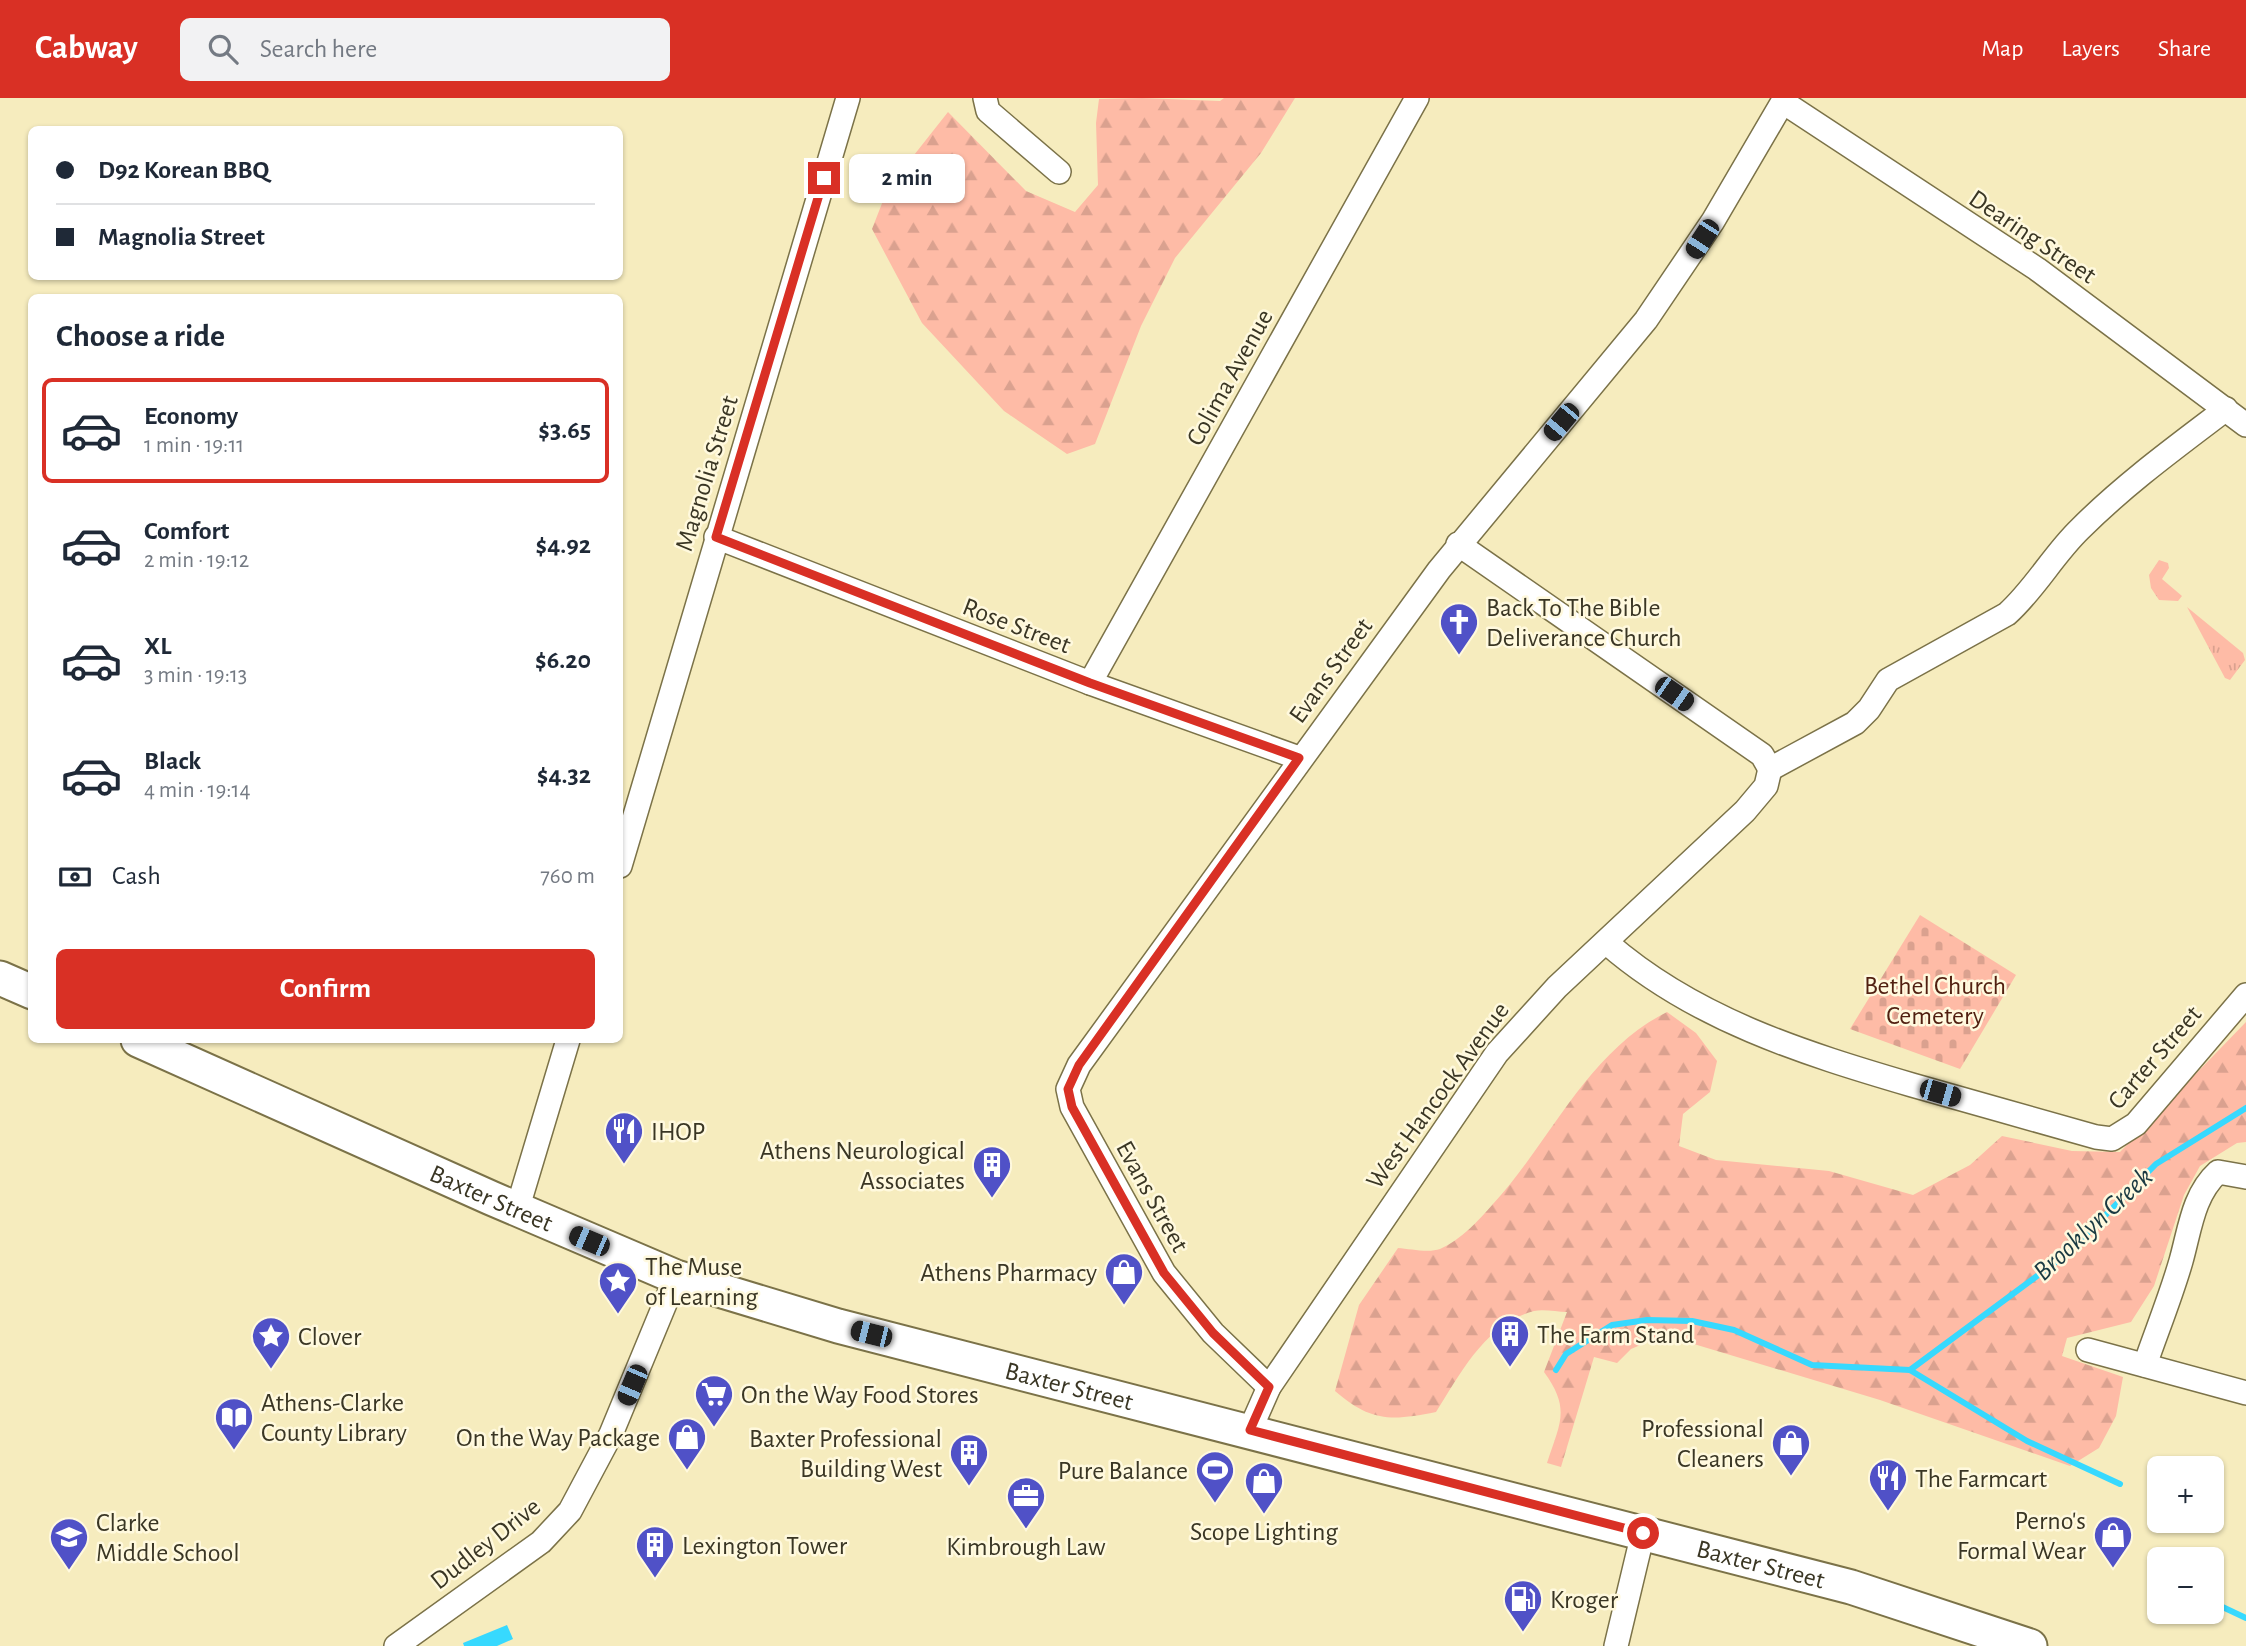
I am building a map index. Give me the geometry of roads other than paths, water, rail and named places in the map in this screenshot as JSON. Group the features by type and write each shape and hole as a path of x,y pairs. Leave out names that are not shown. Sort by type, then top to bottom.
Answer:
{"main road":[{"path":"0,978 28,990"},
{"name":"Baxter Street","path":"145,1043 517,1210 676,1277 838,1326 1851,1587 2030,1646"}],"street":[{"name":"Magnolia Street","path":"623,856 848,98"},
{"path":"985,98 988,111 1059,172"},
{"name":"Colima Avenue","path":"1090,683 1417,98"},
{"name":"Dearing Street","path":"1784,100 2037,269 2240,419"},
{"name":"Evans Street","path":"1269,1387 1213,1333 1164,1273 1072,1107 1068,1089 1079,1065 1299,758 1458,544 1646,320 1713,221 1784,100"},
{"path":"1458,544 1762,755 1770,769 1855,723 1869,709 1888,681 2007,614 2023,600 2077,532 2109,501 2240,419"},
{"name":"Rose Street","path":"716,537 1090,683 1299,758"},
{"name":"West Hancock Avenue","path":"1250,1430 1269,1387 1497,1053 1547,997 1745,811 1766,786 1770,769"},
{"name":"Carter Street","path":"1607,943 1657,980 1725,1020 1778,1044 2096,1138 2112,1139 2136,1124 2246,995"},
{"path":"517,1210 567,1043"},
{"path":"2145,1365 2205,1184 2218,1172 2246,1177"},
{"name":"Dudley Drive","path":"397,1646 541,1542 570,1511 611,1434 676,1277"},
{"path":"2088,1350 2246,1393"},
{"path":"1616,1646 1643,1533"}],"water":[{"path":"507,1625 513,1639 497,1646 464,1646 463,1643"}],"waterway":[{"name":"Brooklyn Creek","path":"1910,1370 2068,1253 2156,1164 2246,1108"},
{"path":"1556,1370 1566,1354 1612,1325 1647,1320 1692,1321 1734,1330 1812,1365 1910,1370 2027,1441 2120,1484"},
{"path":"2224,1608 2246,1618"}],"place":[{"name":"Back To The Bible Deliverance Church","path":"1459,656"},
{"name":"IHOP","path":"624,1165"},
{"name":"Athens Neurological Associates","path":"992,1199"},
{"name":"Athens Pharmacy","path":"1124,1306"},
{"name":"The Muse of Learning","path":"618,1315"},
{"name":"The Farm Stand","path":"1510,1368"},
{"name":"Clover","path":"271,1370"},
{"name":"On the Way Food Stores","path":"714,1428"},
{"name":"Athens-Clarke County Library","path":"234,1451"},
{"name":"On the Way Package","path":"687,1471"},
{"name":"Professional Cleaners","path":"1791,1477"},
{"name":"Baxter Professional Building West","path":"969,1487"},
{"name":"Pure Balance","path":"1215,1504"},
{"name":"The Farmcart","path":"1888,1512"},
{"name":"Scope Lighting","path":"1264,1515"},
{"name":"Kimbrough Law","path":"1026,1530"},
{"name":"Perno's Formal Wear","path":"2113,1569"},
{"name":"Clarke Middle School","path":"69,1571"},
{"name":"Lexington Tower","path":"655,1579"},
{"name":"Kroger","path":"1523,1633"}],"park label":[{"name":"Bethel Church Cemetery","path":"1935,1000"}]}
